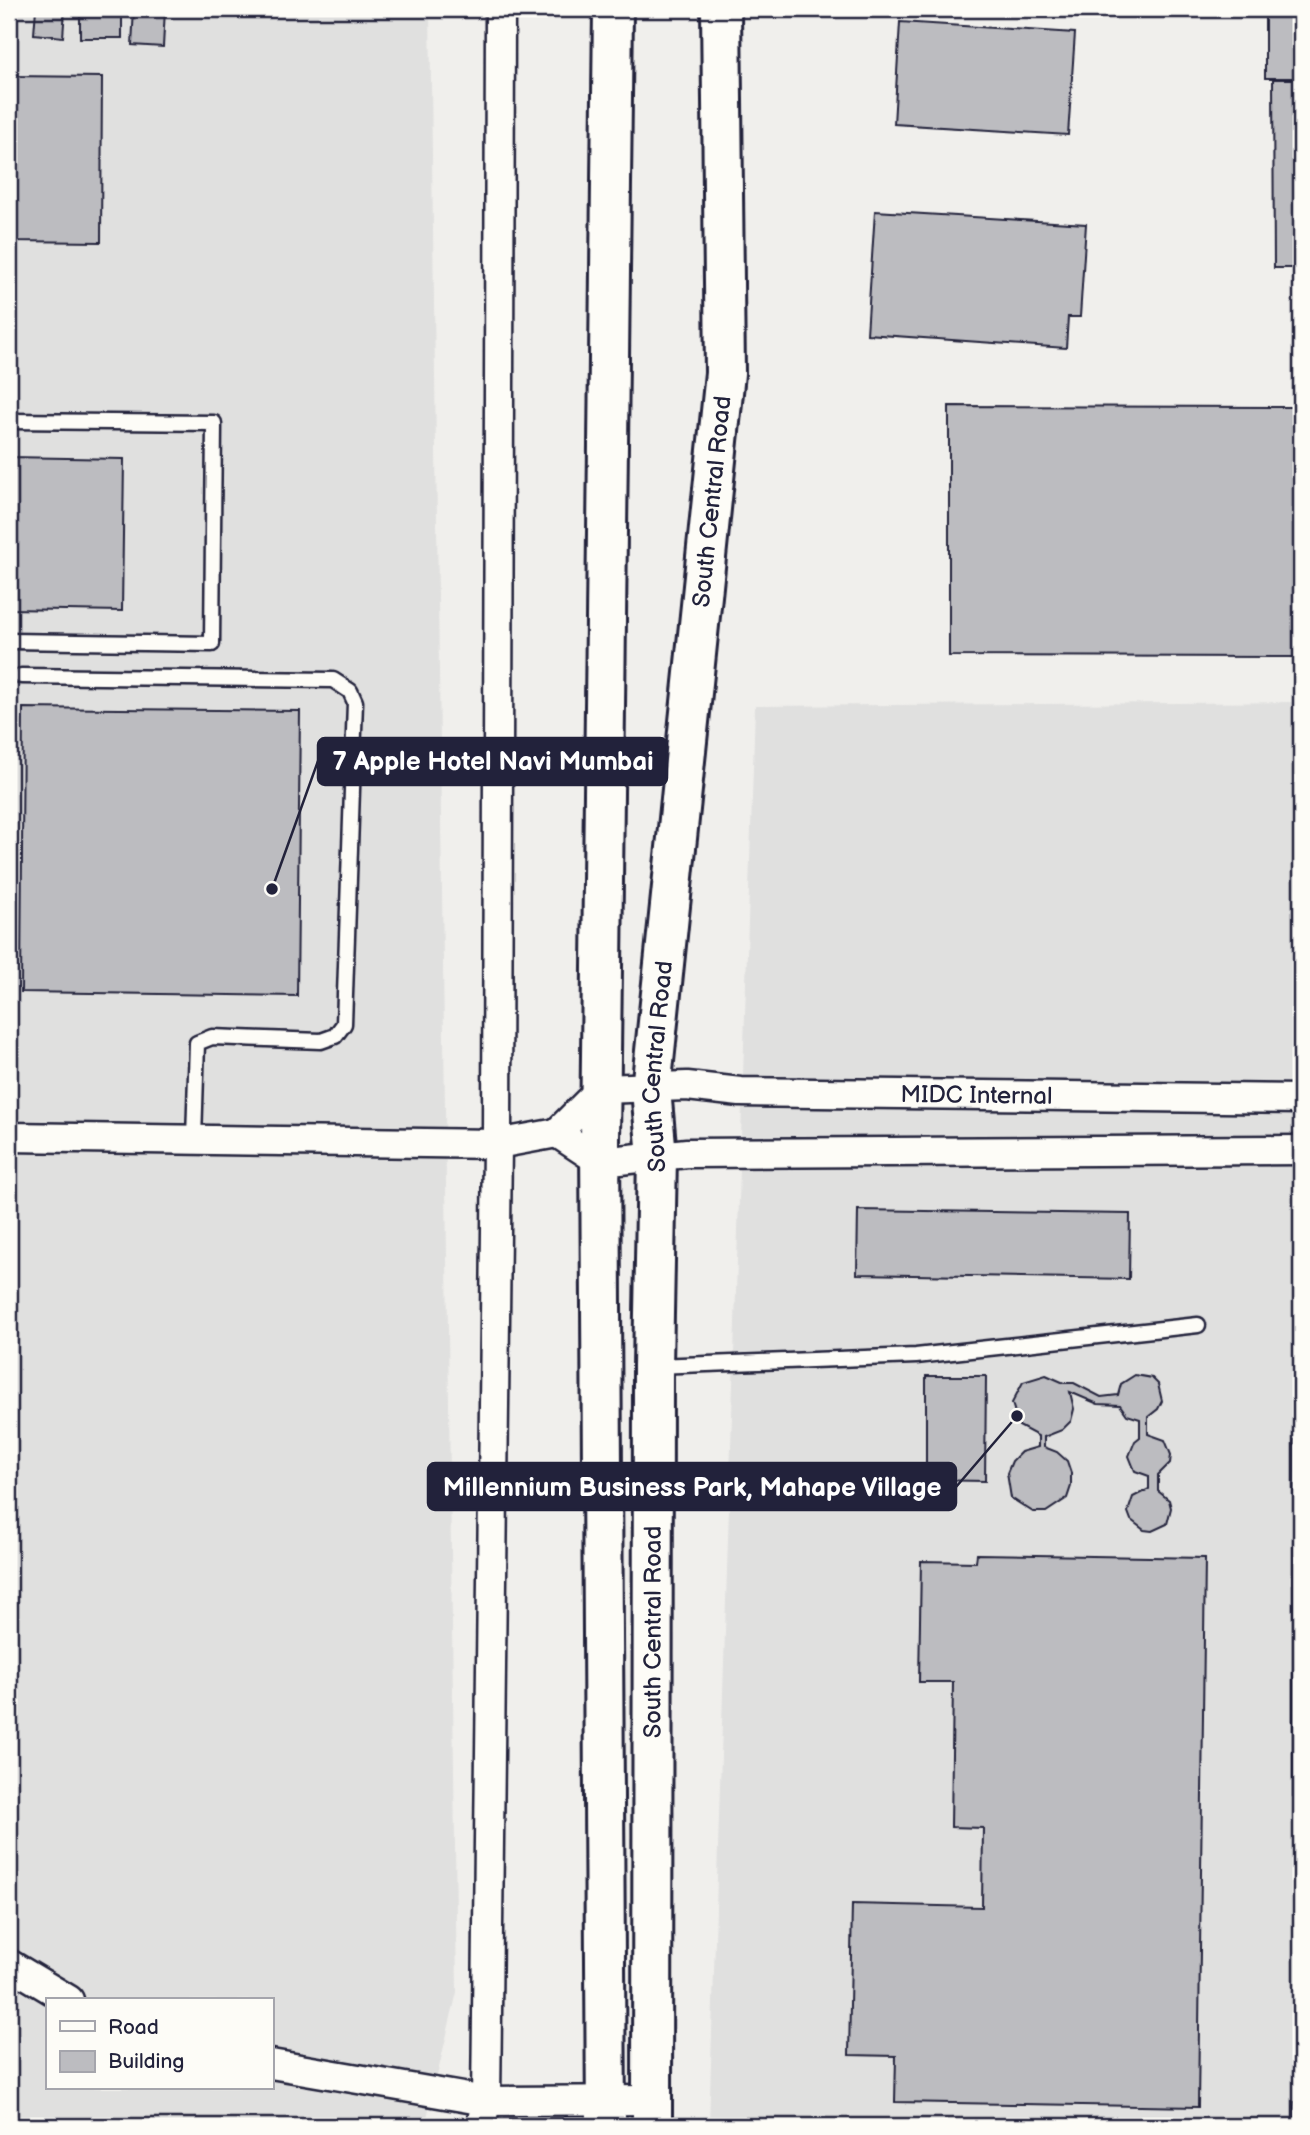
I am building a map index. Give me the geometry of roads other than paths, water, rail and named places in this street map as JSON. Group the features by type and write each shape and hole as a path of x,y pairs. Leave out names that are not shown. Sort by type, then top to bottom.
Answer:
{"main road":[{"name":"South Central Road","path":"606,2115 601,1089 613,9"},
{"name":"South Central Road","path":"652,2113 653,1366 657,1156 651,1090 725,373 721,9"}],"street":[{"path":"483,2114 497,1144 500,9"},
{"name":"MIDC Internal","path":"601,1089 651,1090 687,1086 740,1092 1301,1099"},
{"path":"9,1137 497,1144 556,1133 601,1089"},
{"path":"556,1133 601,1162 687,1153 1301,1150"},
{"path":"9,1964 66,1998"},
{"path":"273,2064 483,2114 652,2113"}],"lane":[{"path":"9,421 214,424 212,644 9,641"},
{"path":"21,676 333,680 350,691 355,702 344,1024 335,1036 321,1041 212,1037 197,1043 194,1139"},
{"path":"653,1366 916,1356 1198,1325"}],"place":[{"name":"7 Apple Hotel Navi Mumbai","path":"272,889"},
{"name":"Millennium Business Park, Mahape Village","path":"1017,1416"}]}
